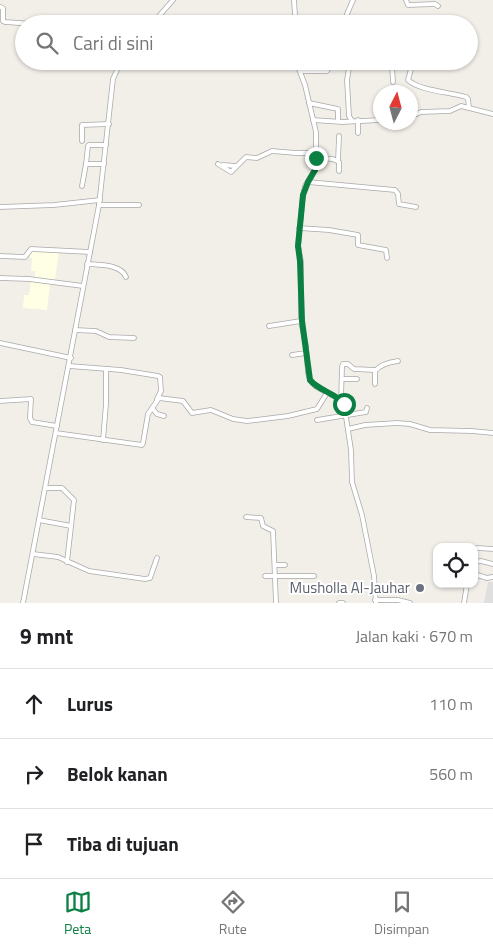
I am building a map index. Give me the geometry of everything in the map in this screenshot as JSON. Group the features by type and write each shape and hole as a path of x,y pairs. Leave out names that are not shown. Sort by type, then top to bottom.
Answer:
{"street":[{"path":"160,15 173,0"},
{"path":"294,0 295,15"},
{"path":"347,15 353,0"},
{"path":"406,0 408,5 434,4 438,6"},
{"path":"0,7 3,8 3,21 15,23"},
{"path":"23,603 99,203 113,79 117,70"},
{"path":"328,70 301,71 316,132 315,170 303,195 298,246 302,321 308,374 315,386 341,400 344,404 352,482 362,515 374,576 376,601 410,603"},
{"path":"348,70 349,116 352,121"},
{"path":"392,70 393,82"},
{"path":"410,70 408,80 420,87 466,97 469,108"},
{"path":"309,103 338,109 338,121"},
{"path":"418,113 446,112 461,106 493,114"},
{"path":"313,120 373,120"},
{"path":"358,120 358,133"},
{"path":"82,141 82,125 109,124"},
{"path":"339,136 338,161 340,171"},
{"path":"82,186 88,146 106,145"},
{"path":"220,165 231,172 246,157 257,158 272,151 316,155 338,161"},
{"path":"86,164 104,164"},
{"path":"308,182 395,190 398,193 399,204 416,207"},
{"path":"0,207 99,203 139,205"},
{"path":"299,228 329,230 358,235 358,246 386,250 387,258"},
{"path":"0,256 26,257 31,249 90,252"},
{"path":"87,264 116,268 124,273 126,277"},
{"path":"0,278 29,279 83,286"},
{"path":"269,326 302,321"},
{"path":"75,330 96,331 109,338 134,338"},
{"path":"0,343 71,358"},
{"path":"292,354 306,354"},
{"path":"374,384 375,371 379,367 389,362 398,362"},
{"path":"341,400 343,364 348,364 354,369 375,371"},
{"path":"56,433 143,444 147,417 161,389 160,377 158,376 129,371 69,366"},
{"path":"102,440 106,404 106,369"},
{"path":"342,379 356,379"},
{"path":"157,399 182,401 192,413 211,410 233,419 246,421 288,416 317,409 327,392"},
{"path":"0,401 31,399 30,418 32,422 57,426"},
{"path":"152,408 156,414 164,416"},
{"path":"317,420 365,412 367,408"},
{"path":"348,429 365,425 397,423 410,424 430,430 493,433"},
{"path":"46,488 62,488 74,500 67,562"},
{"path":"246,517 261,518 264,528 271,529 272,531 276,603"},
{"path":"39,520 71,526"},
{"path":"478,548 493,549"},
{"path":"33,554 58,557 89,571 145,579 150,578 157,558"},
{"path":"478,562 493,564"},
{"path":"275,565 285,566"},
{"path":"478,575 492,578"},
{"path":"265,576 314,576"},
{"path":"464,603 466,588"}],"shaded area":[{"path":"30,251 59,251 55,280 35,278 35,271 31,271 32,258 30,257"},
{"path":"31,281 50,283 47,310 23,308 24,295 29,295"},
{"path":"488,582 493,582 493,603 484,603"}],"place":[{"name":"Musholla Al-Jauhar","path":"420,588"}],"route":[{"path":"316,158 316,168 304,190 298,240 306,361 310,380 315,386 341,400 344,404"}]}
